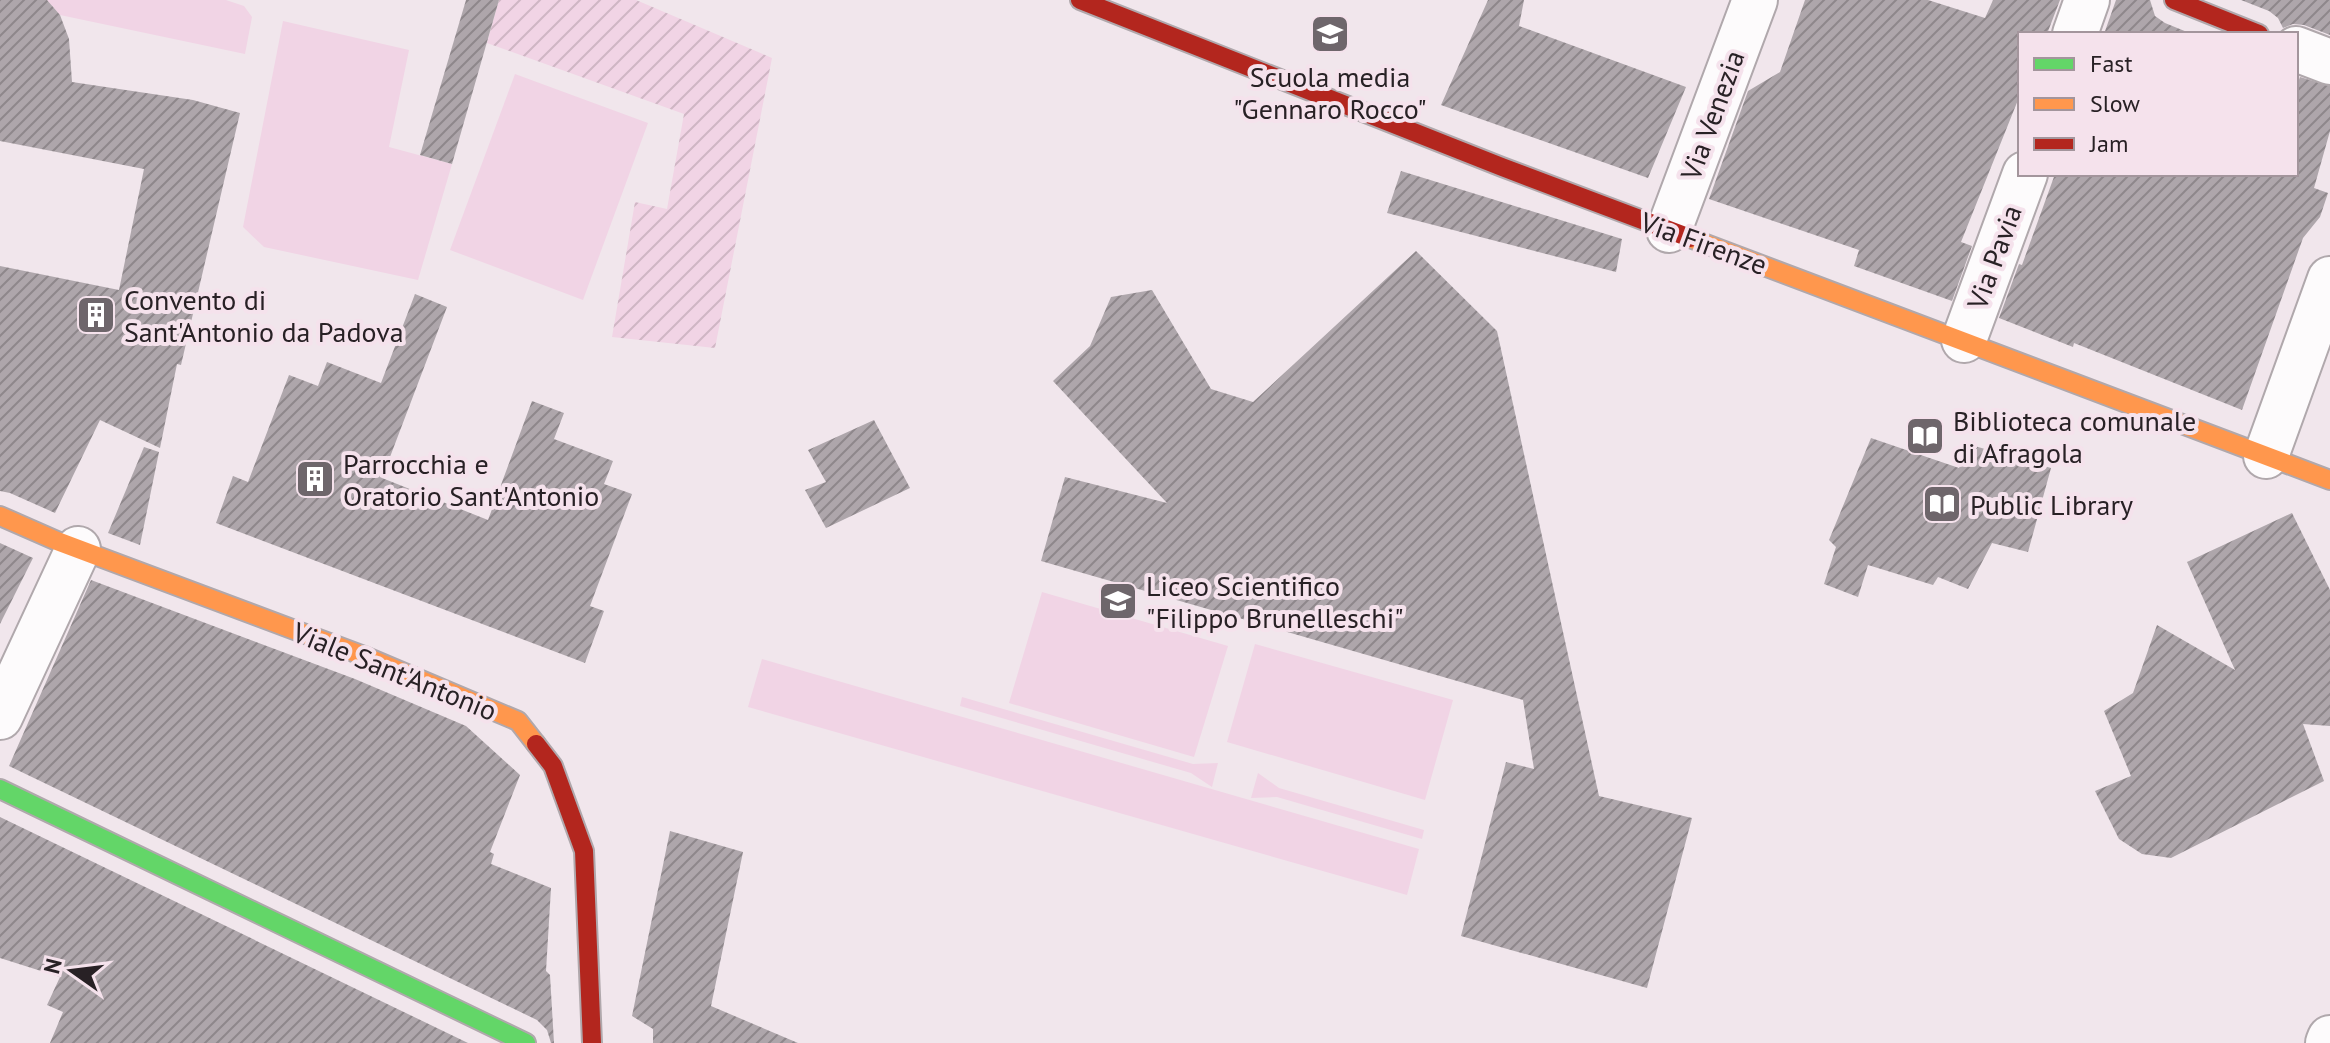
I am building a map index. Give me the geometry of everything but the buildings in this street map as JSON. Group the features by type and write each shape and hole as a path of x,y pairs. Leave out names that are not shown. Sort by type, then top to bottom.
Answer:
{"street":[{"name":"Via Firenze","path":"1080,0 1502,167 2330,480"},
{"name":"Via Venezia","path":"1669,230 1755,0"},
{"path":"2076,32 2087,0"},
{"path":"2174,0 2254,32"},
{"path":"2298,50 2330,62"},
{"name":"Via Pavia","path":"1964,340 2024,176"},
{"path":"2266,456 2330,279"},
{"name":"Viale Sant'Antonio","path":"0,516 78,549 364,656 518,721 553,766 584,851 592,1043"},
{"path":"0,717 78,549"},
{"path":"0,789 526,1043"}],"shaded area":[{"path":"47,0 226,0 244,6 252,17 245,54 60,15"},
{"path":"499,0 636,0 772,58 715,348 612,337 635,202 667,209 684,114 487,43"},
{"path":"283,21 409,50 389,147 452,164 418,280 264,247 243,227"},
{"path":"515,74 648,123 583,300 450,250"},
{"path":"1042,592 1228,646 1194,757 1009,703"},
{"path":"1255,644 1453,700 1425,800 1227,742"},
{"path":"762,659 1419,849 1407,895 748,707"},
{"path":"962,697 1193,764 1218,763 1212,787 1191,773 960,706"},
{"path":"1258,773 1279,788 1424,830 1422,839 1277,797 1251,798"}],"traffic: fast":[{"path":"0,789 526,1043"}],"traffic: slow":[{"path":"1690,238 2330,480"},
{"path":"0,516 57,541 364,656 518,721 536,744"}],"traffic: jam":[{"path":"1080,0 1690,238"},
{"path":"2174,0 2254,32"},
{"path":"536,744 553,766 584,851 592,1043"}],"place":[{"name":"Scuola media \"Gennaro Rocco\"","path":"1330,34"},
{"name":"Convento di Sant'Antonio da Padova","path":"96,315"},
{"name":"Biblioteca comunale di Afragola","path":"1925,436"},
{"name":"Parrocchia e Oratorio Sant'Antonio","path":"315,479"},
{"name":"Public Library","path":"1942,504"},
{"name":"Liceo Scientifico \"Filippo Brunelleschi\"","path":"1118,601"}]}
